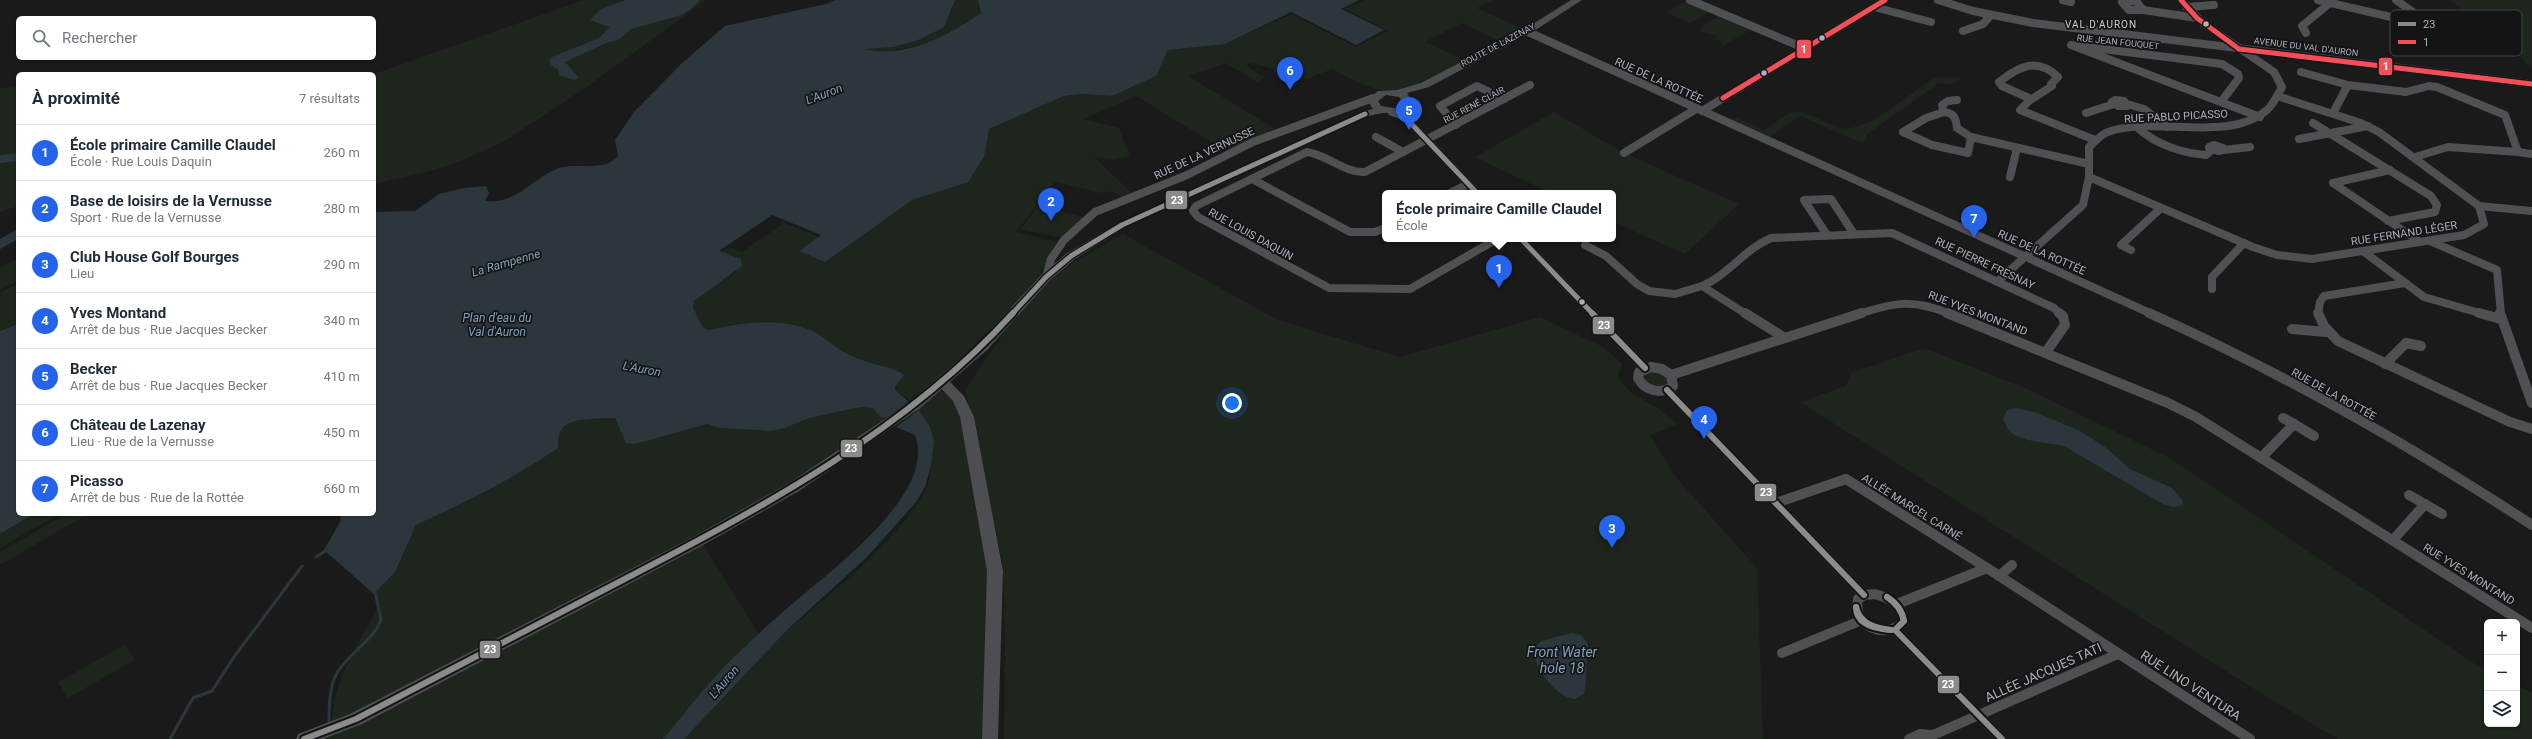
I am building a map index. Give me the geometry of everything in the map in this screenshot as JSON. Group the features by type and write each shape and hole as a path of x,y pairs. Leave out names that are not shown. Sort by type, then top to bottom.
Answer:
{"street":[{"name":"ROUTE DE LAZENAY","path":"1372,101 1382,92 1397,93 1418,88 1526,31 1577,0"},
{"path":"1690,0 1804,48"},
{"path":"1624,153 1885,0"},
{"name":"AVENUE DU VAL D'AURON","path":"1938,0 1991,15 2239,49 2532,84"},
{"path":"2063,0 2071,2"},
{"path":"2181,0 2197,18 2239,49 2274,72 2282,87 2278,96 2260,117"},
{"path":"2321,0 2390,17"},
{"path":"2396,0 2410,10"},
{"path":"2306,33 2302,26 2330,3"},
{"path":"2186,7 2214,5"},
{"path":"1874,7 1931,22"},
{"path":"2143,10 2197,18"},
{"path":"1962,31 1974,29 1982,25 1991,15"},
{"name":"RUE DE LA ROTTÉE","path":"1526,31 2025,256 2242,356 2446,469 2532,525"},
{"name":"RUE JEAN FOUQUET","path":"2221,102 2239,78 2234,71 2222,64 2071,45 2260,117"},
{"path":"1998,281 2083,205 2089,177 2089,147 2095,140 2020,110 2031,99 2036,98 2052,86 2051,84 2058,77 2055,73 2035,66 2026,65 1999,82 2002,86 2031,99"},
{"path":"2301,72 2348,85 2406,92 2429,86 2437,87 2504,115 2518,152"},
{"name":"RUE RENÉ CLAIR","path":"1427,140 1530,85"},
{"path":"2333,113 2348,85"},
{"path":"1456,125 1440,106 1477,86 1504,99"},
{"name":"ROUTE DE LAZENAY","path":"1405,108 1418,88"},
{"path":"1397,93 1405,108 1427,140 1474,190"},
{"path":"2115,102 2122,93"},
{"path":"2278,96 2333,113 2368,126 2415,157 2479,206 2532,211"},
{"path":"1943,111 1942,105 1948,101 1957,100"},
{"path":"1365,114 1372,101 1387,111"},
{"name":"RUE DE LA VERNUSSE","path":"1046,276 1050,263 1059,248 1087,217 1103,208 1186,175 1253,142 1372,101"},
{"path":"2086,113 2115,102 2127,104 2144,109 2167,127"},
{"path":"304,739 356,719 700,540 794,487 914,406 984,346 1046,276 1071,256 1122,225 1365,114 1405,108"},
{"path":"1971,137 1968,153 1932,146 1903,132 1936,112 1943,111 1955,115 1958,118 1957,128 1971,137 2089,164"},
{"name":"RUE PABLO PICASSO","path":"2095,140 2118,129 2136,127 2232,124 2260,117"},
{"path":"2313,122 2431,196 2437,205 2435,212 2388,221"},
{"path":"2299,139 2368,126"},
{"path":"2136,127 2147,135 2181,151 2206,156 2212,150 2210,147 2214,144 2223,148 2223,151 2250,147"},
{"path":"1376,137 1403,152"},
{"name":"RUE LOUIS DAQUIN","path":"1427,140 1361,173 1315,152 1307,152 1196,206 1193,211 1198,217 1329,288 1410,288 1492,242"},
{"path":"2415,157 2448,147 2532,154"},
{"path":"2010,177 2017,148"},
{"path":"2390,170 2333,183 2420,242"},
{"name":"RUE FERNAND LÉGER","path":"2089,177 2244,243 2277,255 2294,258 2312,258 2464,236 2475,231 2484,224 2479,206"},
{"path":"1252,179 1350,232 1375,232 1382,229"},
{"path":"1456,190 1468,184"},
{"path":"1827,235 1804,200 1831,199 1854,234"},
{"path":"2131,250 2121,245 2161,208"},
{"name":"RUE PIERRE FRESNAY","path":"1584,245 1606,256 1637,284 1650,291 1675,294 1715,282 1759,242 1770,238 1892,233 2054,308 2063,316 2065,325 2046,352"},
{"path":"2430,241 2497,270 2501,319 2532,403"},
{"path":"1524,242 1645,368"},
{"path":"2212,289 2212,276 2244,243"},
{"path":"1059,248 1063,254 1071,256"},
{"path":"2363,251 2424,297 2438,303 2501,319"},
{"path":"2405,283 2324,296 2319,300 2317,307 2326,332 2338,342 2510,422 2532,429"},
{"path":"1702,286 1785,338"},
{"name":"RUE YVES MONTAND","path":"1671,375 1886,305 1900,302 1917,303 2046,352 2168,403 2261,458 2532,628"},
{"path":"2292,329 2326,332"},
{"path":"2385,364 2406,344 2421,346"},
{"path":"1657,367 1671,375 1674,382 1667,390 1656,391 1641,384 1638,375 1645,368 1657,367"},
{"path":"943,382 959,399 967,417 995,571 990,739"},
{"path":"1667,390 1864,595"},
{"path":"2283,418 2314,436"},
{"path":"2261,458 2294,424"},
{"name":"ALLÉE MARCEL CARNÉ","path":"1776,503 1846,479 1987,568"},
{"path":"2410,495 2442,514"},
{"path":"2392,540 2425,504"},
{"path":"1999,576 2012,565"},
{"path":"1897,604 1987,568"},
{"name":"RUE LINO VENTURA","path":"1987,568 2250,739"},
{"path":"1896,630 1904,621 1904,615 1897,604 1881,595 1864,595 1855,604 1856,610 1862,620 1875,629 1896,630 2002,739"},
{"path":"1782,653 1862,620"},
{"name":"ALLÉE JACQUES TATI","path":"1909,739 1920,734 1934,735 2037,691 2118,654"}],"shaded area":[{"path":"584,0 706,0 591,84 503,142 454,164 376,184 376,73"},
{"path":"955,0 978,0 981,13 954,30 926,43 896,50 864,50 951,12"},
{"path":"1364,0 1494,0 1477,8 1521,28 1498,40 1462,23 1425,42 1464,60 1424,82 1392,91 1375,89 1332,69 1307,79 1252,63 1246,65 1265,78 1257,82 1226,63 1188,76 1274,128 1268,131 1272,135 1229,153 1136,96 1084,119 1119,128 1130,156 1114,160 1094,157 1132,193 1122,197 1113,191 1101,193 1055,182 1016,232 1057,242 1040,274 977,342 912,402 896,391 899,371 850,355 808,329 784,323 758,322 709,330 703,329 695,315 693,306 698,297 711,287 736,272 729,256 721,252 728,247 742,252 784,223 819,237 800,251 890,214 912,200 930,193 987,134 989,129 1064,96 1083,94 1112,96 1156,76 1168,50 1225,44 1291,14 1356,47 1388,31 1345,9"},
{"path":"2450,0 2532,0 2532,69 2519,56 2522,56 2522,10 2463,10"},
{"path":"1685,1 1707,10 1708,13 1690,23 1665,12"},
{"path":"1718,16 1751,30 1722,46 1722,42 1714,39 1717,36 1699,31 1703,28 1700,27"},
{"path":"1940,77 1962,78 1952,84 1939,83 1866,135 1867,139 1862,143 1800,116 1768,138 1730,121 1736,117 1764,130 1789,113 1802,112 1845,130 1873,121 1931,80"},
{"path":"16,87 16,207 0,212 0,88"},
{"path":"1554,112 1624,153 1739,204 1685,254 1616,223 1616,190 1544,190 1475,157"},
{"path":"1038,206 1083,217 1063,238 1020,229"},
{"path":"1123,234 1278,320 1400,357 1540,317 1601,346 1622,363 1618,378 1633,394 1658,408 1677,424 1650,435 1675,476 1757,568 1763,739 1004,739 1005,646 1003,564 965,390 1005,331 1055,273"},
{"path":"16,259 16,282 0,290 0,268"},
{"path":"16,285 16,325 0,331 0,292"},
{"path":"1924,348 2023,387 2170,458 2484,670 2484,727 2520,727 2520,687 2532,692 2532,739 2338,739 2270,699 1800,402 1846,386 1851,373"},
{"path":"1645,372 1661,372 1669,380 1667,385 1656,388 1642,380"},
{"path":"943,382 959,399 995,571 990,739 304,739 331,728 336,695 346,666 377,609 374,594 395,572 416,525 489,490 558,448 560,432 570,423 585,419 615,418 626,443 707,424 720,428 771,431 785,428 809,418 861,407 874,408 881,418 888,417 889,424 700,540 767,647 851,576 872,556 892,536 923,495 930,475 931,455 926,432 916,404"},
{"path":"31,516 56,516 0,548 0,534"},
{"path":"63,516 85,516 0,565 0,552"},
{"path":"125,645 135,660 68,698 58,682"}],"water":[{"path":"626,0 700,0 690,10 681,15 631,29 620,39 606,43 565,62 578,77 575,80 559,75 559,70 549,62 552,57 599,38 610,27 590,20 601,9"},
{"name":"Plan d'eau du Val d'Auron","path":"835,0 955,0 944,27 918,40 893,47 865,49 880,51 896,51 911,48 941,37 981,13 978,0 1359,0 1341,9 1384,30 1356,45 1291,12 1225,44 1168,50 1156,76 1112,96 1083,94 1064,96 989,129 984,157 968,182 912,200 825,262 799,251 821,235 772,215 719,251 741,259 742,266 694,301 693,308 703,328 709,330 746,323 771,322 796,325 808,329 850,355 898,371 904,375 895,387 896,391 909,402 888,417 881,418 873,408 861,407 809,418 785,428 771,431 720,428 707,424 635,444 626,443 615,418 585,419 570,423 560,432 558,448 489,490 416,525 395,572 374,594 324,550 340,522 341,516 376,516 376,212 415,211 439,194 464,188 486,186 489,193 485,201 506,199 524,190 549,172 559,168 566,166 598,166 612,161 618,156 615,140 634,112 682,63 725,26 826,4"},
{"path":"16,325 16,516 31,516 0,534 0,331"},
{"path":"2016,408 2035,412 2080,431 2105,447 2130,469 2172,488 2183,501 2182,505 2173,507 2163,504 2064,446 2028,440 2014,435 2008,429 2003,419 2007,410"},
{"name":"L'Auron","path":"919,410 930,427 934,441 931,465 925,487 917,501 867,557 787,630 684,739 663,739 704,689 730,661 777,617 824,578 873,533 894,508 910,483 918,458 915,435 896,427"},
{"name":"Front Water hole 18","path":"1571,633 1581,635 1588,644 1584,694 1575,699 1561,693 1547,680 1537,664 1533,649 1541,641"}],"waterway":[{"name":"La Rampenne","path":"0,159 16,157"},
{"name":"La Rampenne","path":"0,245 16,234"},
{"path":"316,557 327,550"},
{"path":"170,739 193,698 212,691 234,657 302,566"},
{"path":"329,725 330,698 334,678 348,659 372,635 381,620 375,591"}],"transit line":[{"name":"1","path":"1723,98 1885,0"},
{"name":"1","path":"2181,0 2197,18 2239,49"},
{"name":"1","path":"2239,49 2532,84"},
{"name":"23","path":"304,739 356,719 700,540 794,487 914,406 983,346 1046,277 1071,256 1122,225 1365,114"},
{"name":"23","path":"1404,116 1474,190"},
{"name":"23","path":"1524,242 1645,368"},
{"name":"23","path":"1667,390 1864,595"},
{"name":"23","path":"1887,597 1897,604 1902,613 1904,621 1897,628"},
{"name":"23","path":"1887,597 1894,602 1903,617 1904,621 1897,628"},
{"name":"23","path":"1856,607 1857,613 1864,621 1874,627 1891,630"},
{"name":"23","path":"1856,607 1856,613 1863,622 1880,629 1891,630"},
{"name":"23","path":"1895,630 2002,739"}],"place":[{"name":"Château de Lazenay","path":"1290,90"},
{"name":"Becker","path":"1409,130"},
{"name":"Base de loisirs de la Vernusse","path":"1051,221"},
{"name":"Picasso","path":"1974,238"},
{"name":"École primaire Camille Claudel","path":"1499,288"},
{"name":"Yves Montand","path":"1704,439"},
{"name":"Club House Golf Bourges","path":"1612,548"}],"district":[{"name":"VAL D'AURON","path":"2101,24"}]}
